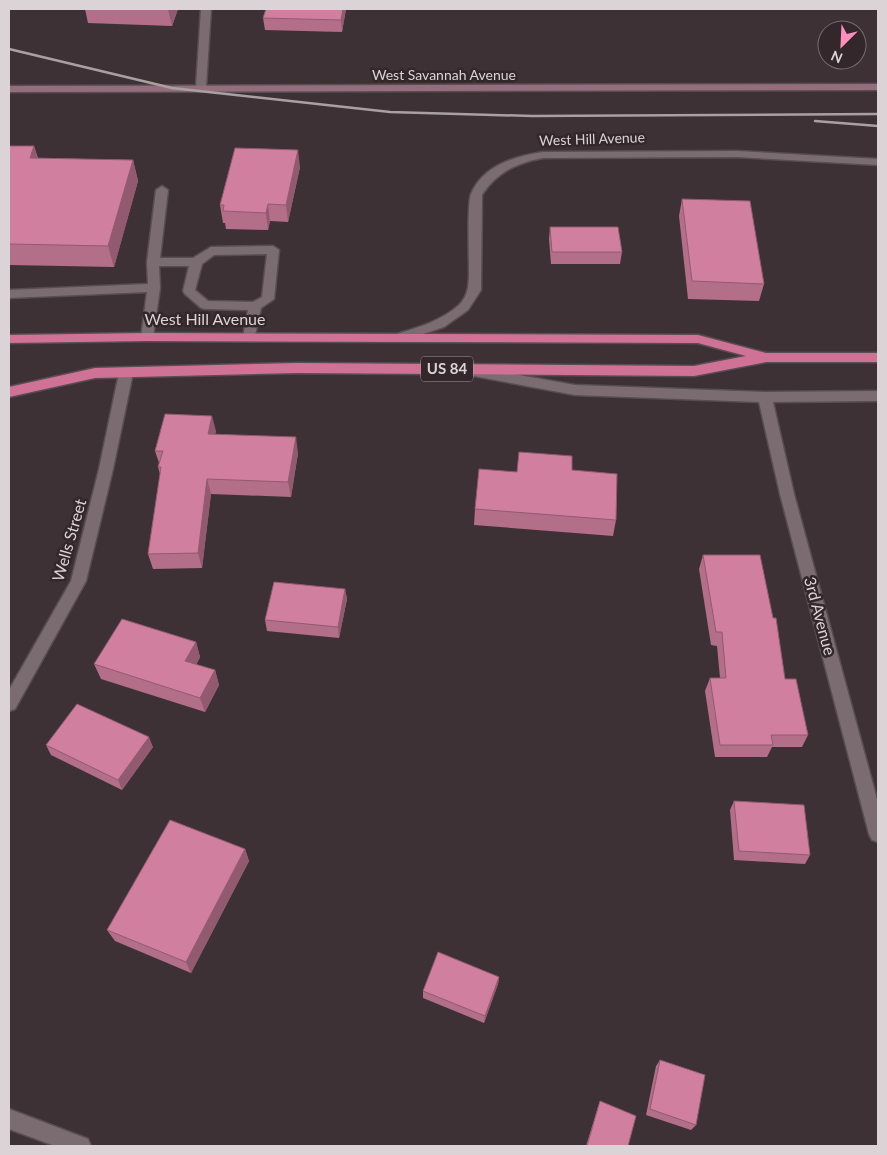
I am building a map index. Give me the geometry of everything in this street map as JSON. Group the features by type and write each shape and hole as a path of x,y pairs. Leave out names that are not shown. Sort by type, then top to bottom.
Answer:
{"highway":[{"name":"West Hill Avenue","path":"9,339 402,337 698,339 766,357"},
{"name":"West Hill Avenue","path":"126,373 297,368 694,371 766,357 878,358"},
{"name":"US 84","path":"9,392 94,373 126,373"}],"street":[{"path":"201,87 206,9"},
{"name":"West Savannah Avenue","path":"9,89 201,87 532,89 878,87"},
{"name":"West Hill Avenue","path":"402,337 440,324 464,307 474,290 476,195 486,180 504,166 525,158 543,155 737,154 878,162"},
{"path":"147,337 154,288 152,262 162,190"},
{"path":"152,262 196,262 211,252 273,250 268,299 255,306 205,305 189,291 196,262"},
{"path":"9,294 154,288"},
{"path":"249,337 255,306"},
{"name":"West Hill Avenue","path":"462,370 575,390 765,397 878,396"},
{"name":"Wells Street","path":"9,704 78,581 100,495 126,373"},
{"name":"3rd Avenue","path":"765,397 787,494 875,811 878,834"},
{"path":"9,1119 81,1146"}],"building":[{"path":"266,9 343,9 341,20 263,18"},
{"path":"9,146 34,146 30,158 133,160 108,246 9,244"},
{"path":"235,148 298,150 286,205 268,204 266,213 223,211 224,205 220,205"},
{"path":"682,199 750,201 764,284 692,281"},
{"path":"550,227 618,227 622,252 552,252"},
{"path":"165,414 212,416 208,434 296,437 288,482 207,479 198,553 148,554 161,467 158,467 163,451 155,451"},
{"path":"519,452 572,456 572,470 617,474 616,520 475,509 479,469 517,472"},
{"path":"703,555 760,555 773,618 776,618 785,679 796,679 808,735 771,735 773,745 720,745 710,678 726,678 722,632 716,632"},
{"path":"274,582 345,589 338,627 265,620"},
{"path":"122,619 196,642 185,661 215,670 200,698 94,664"},
{"path":"77,704 149,737 118,780 46,745"},
{"path":"734,801 804,805 810,855 739,851"},
{"path":"170,820 245,849 186,962 107,930"},
{"path":"438,952 499,977 485,1016 423,991"},
{"path":"660,1060 705,1075 696,1125 650,1109"},
{"path":"600,1101 636,1116 628,1146 587,1146"}],"railway":[{"path":"9,49 172,88 390,112 532,116 878,114"},
{"path":"815,121 878,126"}]}
